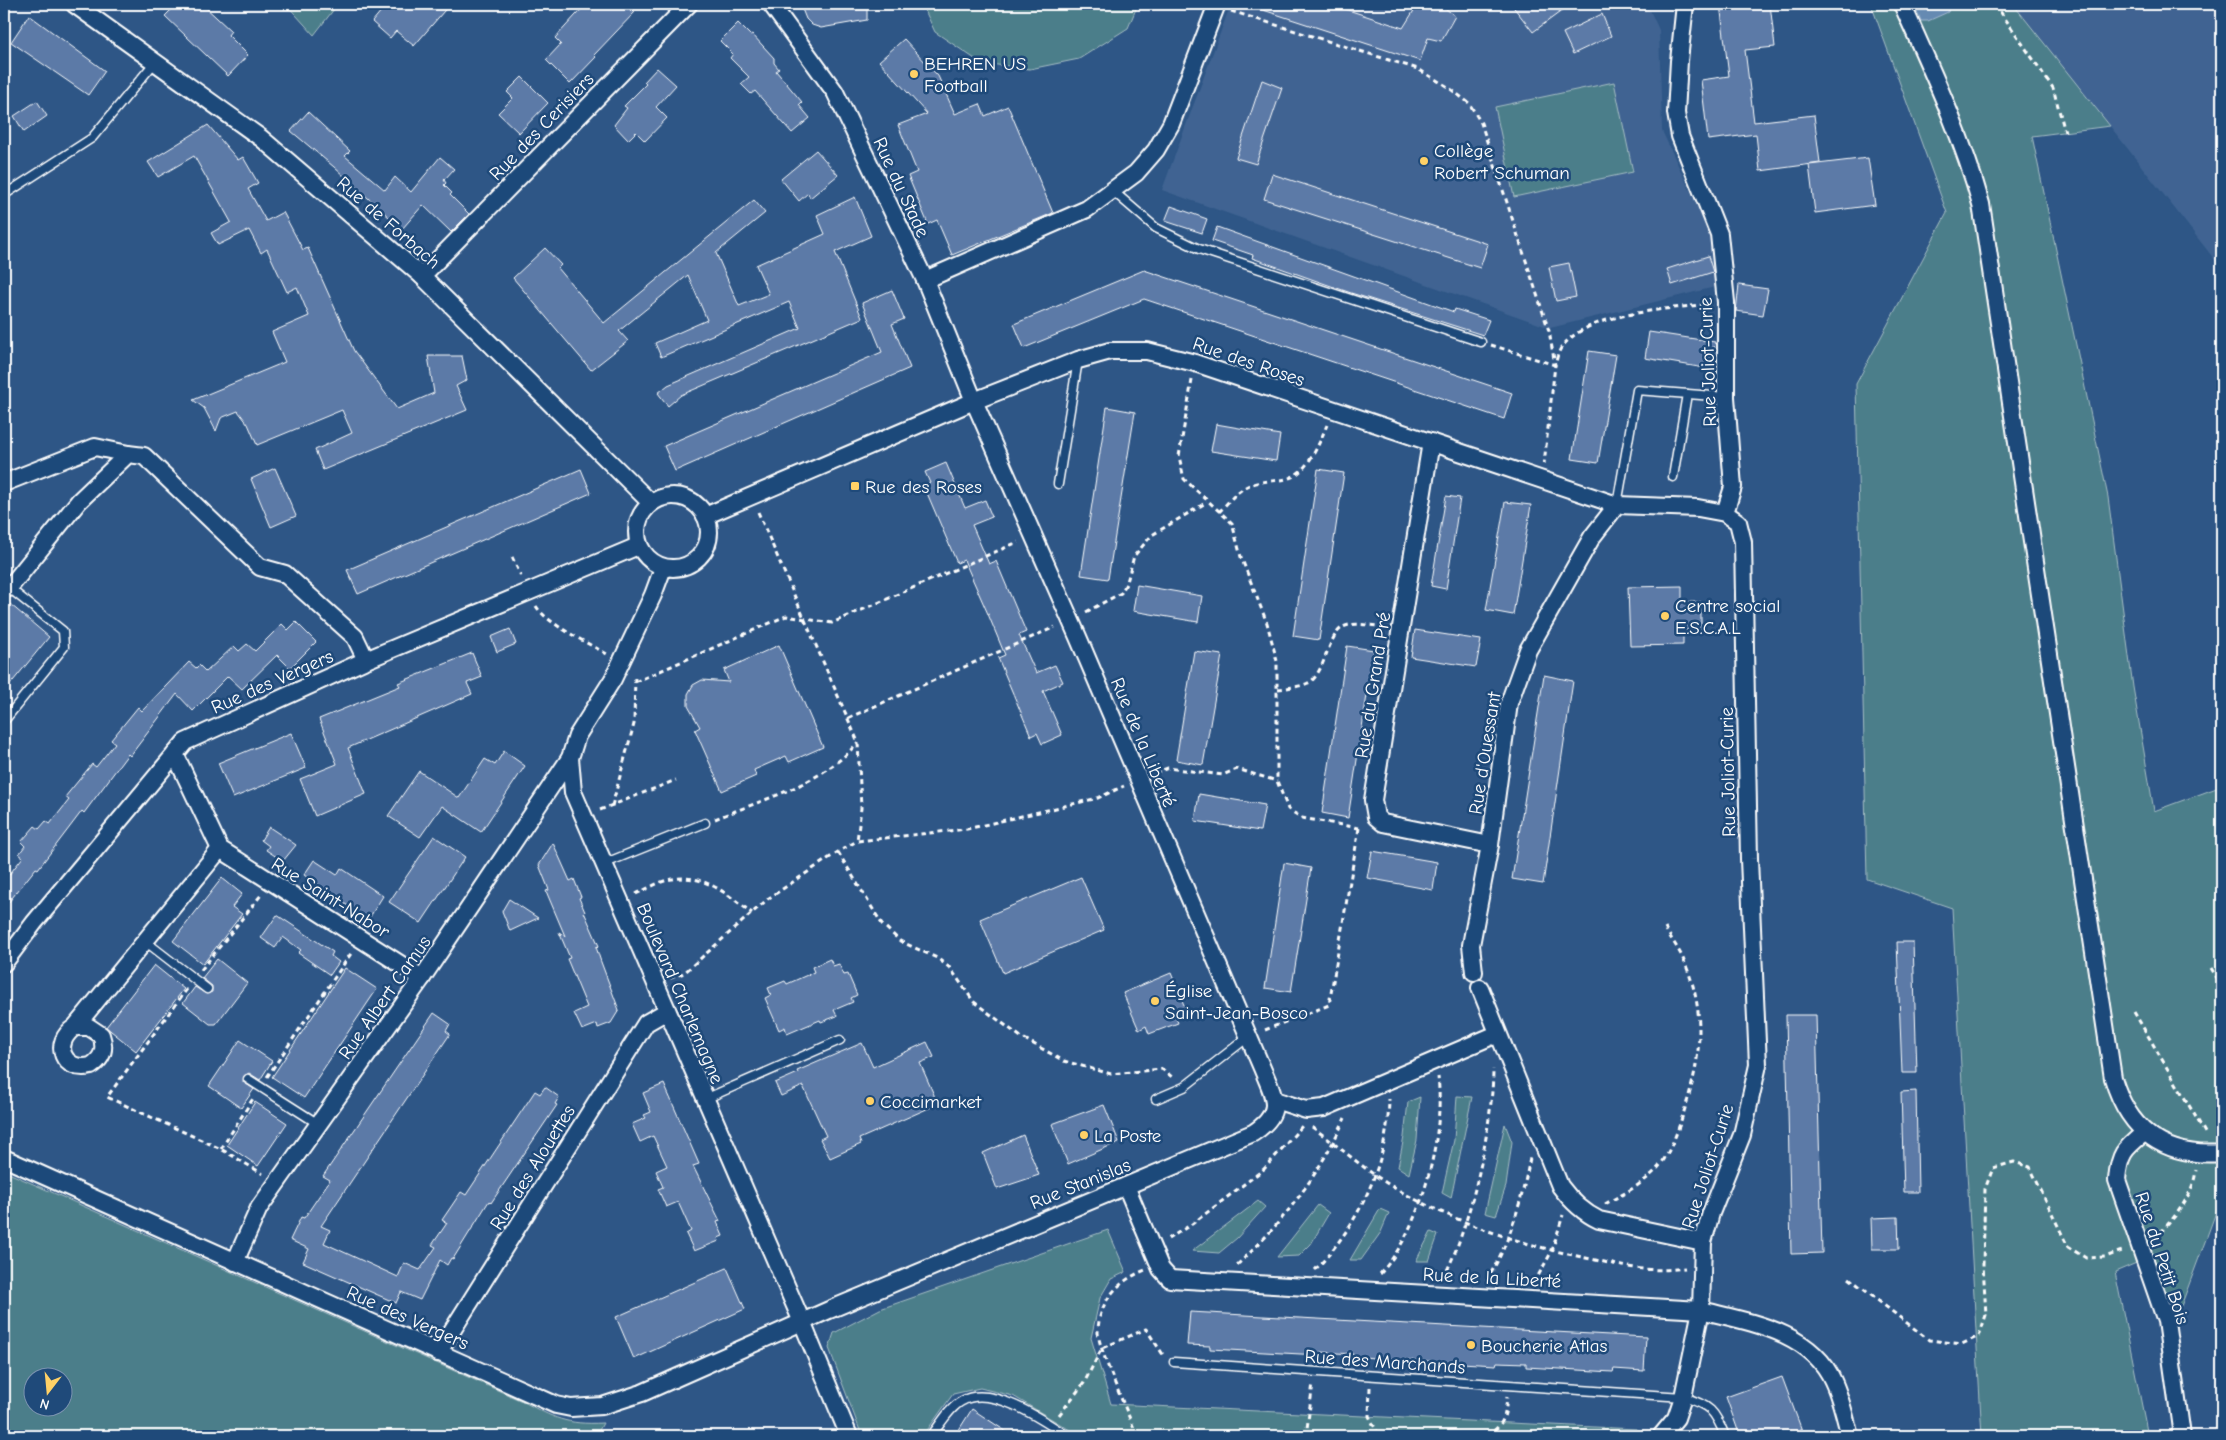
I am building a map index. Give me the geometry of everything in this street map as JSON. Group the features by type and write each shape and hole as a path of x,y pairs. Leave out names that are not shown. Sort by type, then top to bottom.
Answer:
{"street":[{"name":"Rue de Forbach","path":"74,4 261,138 422,276 651,503"},
{"name":"Rue des Cerisiers","path":"422,276 689,4"},
{"name":"Rue du Stade","path":"771,4 835,92 924,280 974,401"},
{"name":"Rue Joliot-Curie","path":"1661,1436 1676,1418 1683,1397 1701,1310 1703,1242 1711,1213 1742,1136 1758,1065 1749,859 1743,542 1738,522 1725,513 1733,487 1726,397 1726,302 1719,234 1680,136 1677,104 1685,4"},
{"path":"1902,4 1947,107 1974,177 1981,204 2113,1078 2119,1098 2131,1118 2144,1133 2170,1148 2198,1155 2222,1153"},
{"path":"924,280 1087,209 1136,172 1156,150 1171,124 1216,5"},
{"name":"Rue des Roses","path":"705,516 974,401 1078,360 1110,351 1147,350 1195,363 1617,505 1698,508 1725,513"},
{"name":"Rue de la Liberté","path":"974,401 1070,620 1275,1100"},
{"name":"Rue du Grand Pré","path":"1376,817 1373,800 1431,442"},
{"path":"4,482 95,447 144,456 260,567 285,574 355,637 366,660"},
{"path":"6,587 79,501 128,454"},
{"path":"677,496 694,503 705,516 709,531 704,552 695,561 680,568 663,568 648,560 638,546 636,526 641,513 651,503 664,497 677,496"},
{"name":"Rue d'Ouessant","path":"1617,505 1592,537 1528,650 1509,703 1490,845 1471,945 1477,980 1497,1034 1560,1186 1572,1202 1586,1214 1622,1225 1663,1232 1703,1242"},
{"name":"Rue des Vergers","path":"4,963 34,923 185,742 366,660 638,546"},
{"name":"Boulevard Charlemagne","path":"663,568 653,595 614,679 577,736 570,758 573,792 802,1322 849,1436"},
{"name":"Rue Saint-Nabor","path":"175,754 220,848 271,883 422,978"},
{"name":"Rue Albert Camus","path":"235,1262 259,1208 320,1125 422,978 570,758"},
{"path":"1376,817 1383,824 1490,845"},
{"path":"80,1021 220,848"},
{"name":"Rue des Alouettes","path":"438,1352 646,1023 667,1011"},
{"path":"1275,1100 1306,1110 1324,1108 1497,1034"},
{"name":"Rue Stanislas","path":"802,1322 1253,1133 1270,1118 1275,1100"},
{"name":"Rue du Petit Bois","path":"2144,1133 2124,1149 2119,1164 2117,1180 2166,1321 2182,1436"},
{"name":"Rue des Vergers","path":"4,1158 556,1405 587,1408 602,1406 642,1393 802,1322"},
{"name":"Rue de la Liberté","path":"1126,1186 1161,1269 1170,1279 1701,1310 1776,1330 1800,1342 1818,1358 1833,1380 1850,1436"}],"lane":[{"path":"4,195 92,138 155,62"},
{"path":"1113,191 1156,228 1199,249 1481,342"},
{"path":"1058,484 1078,360"},
{"path":"1617,505 1637,390 1726,397"},
{"path":"1674,477 1687,394"},
{"path":"4,721 64,647 62,631 6,587"},
{"path":"604,864 704,823"},
{"path":"144,941 207,989"},
{"path":"1156,1099 1184,1087 1248,1037"},
{"path":"705,1099 840,1040"},
{"path":"248,1079 320,1125"},
{"name":"Rue des Marchands","path":"1174,1362 1370,1377 1683,1397 1708,1407 1717,1415 1725,1436"},
{"path":"931,1436 955,1406 963,1400 985,1396 1005,1401 1068,1436"}],"path":[{"path":"1995,4 2053,88 2065,132"},
{"path":"1216,5 1418,69 1448,87 1468,103 1481,123 1549,331 1555,364"},
{"path":"1542,480 1555,364 1561,347 1572,337 1595,325 1625,315 1726,302"},
{"path":"1481,342 1555,364"},
{"path":"1195,363 1179,456 1184,479 1232,523 1241,557 1267,623 1277,661 1277,781 1288,809 1302,818 1359,828 1376,817"},
{"path":"1219,512 1244,488 1260,482 1288,479 1302,469 1318,448 1333,411"},
{"path":"751,496 858,742 860,808 857,841"},
{"path":"848,718 1070,620 1121,593 1127,582 1134,556 1152,535 1207,502"},
{"path":"635,682 786,616 832,623 1033,536"},
{"path":"512,557 528,592 540,612 635,671 634,724 612,806"},
{"path":"1278,689 1309,683 1320,670 1336,631 1342,625 1362,624 1401,629"},
{"path":"704,823 813,779 832,768 858,742"},
{"path":"656,984 684,973 769,898 857,841 967,829 1098,798 1138,779 1168,768 1223,775 1237,769 1277,781"},
{"path":"583,817 676,780"},
{"path":"1248,1037 1329,1005 1359,828"},
{"path":"838,852 882,924 900,941 937,958 950,968 974,1002 1021,1037 1064,1061 1111,1074 1162,1069 1184,1087"},
{"path":"620,901 670,879 689,878 717,887 752,913"},
{"path":"271,883 194,979 107,1098 221,1149 278,1183"},
{"path":"1586,1214 1635,1187 1662,1162 1680,1123 1696,1074 1700,1048 1698,1008 1684,961 1665,928"},
{"path":"221,1149 361,939"},
{"path":"2211,968 2222,986"},
{"path":"2134,1012 2210,1141"},
{"path":"1443,1279 1452,1263 1465,1222 1484,1144 1493,1083 1493,1063"},
{"path":"1379,1276 1395,1258 1412,1223 1420,1200 1439,1127 1441,1100 1438,1074"},
{"path":"1233,1269 1266,1238 1305,1191 1334,1143 1354,1094"},
{"path":"1313,1273 1337,1247 1349,1230 1376,1174 1389,1121 1389,1095"},
{"path":"1305,1122 1397,1189 1465,1222 1507,1238 1552,1251 1651,1271 1701,1266"},
{"path":"1485,1282 1500,1260 1525,1185 1530,1156"},
{"path":"1849,1278 1929,1340 1962,1344 1979,1336 1986,1314 1983,1264 1985,1189 1993,1168 2014,1162 2030,1167 2068,1247 2086,1258 2105,1257"},
{"path":"2139,1244 2154,1239 2175,1216 2186,1201 2196,1170"},
{"path":"1532,1286 1552,1251 1564,1211"},
{"path":"1051,1425 1075,1396 1102,1348 1146,1329 1164,1356 1174,1362"},
{"path":"1306,1436 1314,1372"},
{"path":"1370,1377 1369,1416 1379,1436"},
{"path":"1487,1436 1500,1427 1504,1420 1508,1386"}],"shaded area":[{"name":"Collège Robert Schuman","path":"1231,4 1647,4 1659,30 1662,131 1710,233 1719,286 1550,328 1162,190"},
{"path":"1914,4 1949,4 1950,6 1948,12 1928,21 1921,21"},
{"path":"2013,4 2222,4 2222,269 2110,126"}],"green space":[{"path":"286,4 338,4 314,35"},
{"path":"922,4 1138,4 1128,28 1079,59 1030,69 981,63 935,32"},
{"path":"1871,4 2013,4 2110,126 2032,136 2108,497 2133,687 2154,811 2222,786 2222,1196 2174,1325 2153,1256 2115,1272 2148,1436 1982,1436 1952,908 1867,879 1856,384 1947,213"},
{"path":"1614,82 1633,172 1514,197 1495,107"},
{"path":"1457,1096 1472,1097 1451,1198 1442,1193 1454,1140"},
{"path":"1420,1097 1417,1140 1409,1174 1398,1167 1408,1102"},
{"path":"1505,1124 1512,1142 1506,1186 1496,1216 1485,1213"},
{"path":"4,1171 552,1416 579,1423 603,1423 596,1436 4,1436"},
{"path":"1258,1201 1265,1207 1237,1238 1219,1253 1192,1251"},
{"path":"1318,1205 1329,1213 1311,1244 1299,1256 1277,1257"},
{"path":"1380,1209 1389,1213 1381,1232 1361,1260 1350,1260"},
{"path":"1108,1230 1126,1272 1111,1279 1100,1298 1091,1338 1111,1404 1636,1429 1642,1436 1080,1436 1013,1396 980,1388 953,1394 923,1436 862,1436 829,1348 834,1333 880,1309"},
{"path":"1431,1232 1438,1235 1429,1261 1416,1261"}],"building":[{"path":"177,4 202,4 231,31 228,35 248,55 228,76 165,16"},
{"path":"387,4 450,4 414,46 396,31 390,38 372,22"},
{"path":"586,4 627,4 635,12 594,55 596,57 570,84 546,60 561,44 555,38"},
{"path":"800,4 867,4 867,20 821,28 812,25 806,19"},
{"path":"1254,4 1330,4 1403,28 1418,4 1440,4 1455,16 1441,41 1428,38 1420,61 1254,7"},
{"path":"1511,4 1571,4 1533,32"},
{"path":"1720,4 1770,4 1775,47 1745,50 1754,122 1814,115 1820,163 1760,171 1756,134 1708,140 1701,80 1729,76"},
{"path":"1602,14 1611,36 1573,54 1563,33"},
{"path":"29,15 105,71 88,95 11,42"},
{"path":"738,23 750,35 752,34 774,58 774,63 779,69 776,71 802,102 799,105 810,118 792,133 755,91 751,94 741,84 749,77 730,58 733,54 720,41"},
{"path":"904,39 938,76 955,114 980,104 985,116 1008,106 1053,213 952,255 937,220 928,224 908,176 917,172 898,125 927,114 879,61"},
{"path":"657,68 676,85 656,107 667,118 645,141 636,132 628,140 614,125 627,108 624,106 646,84 644,82"},
{"path":"522,77 548,103 519,133 498,113 513,98 507,92"},
{"path":"1262,80 1282,88 1256,164 1236,158"},
{"path":"37,101 47,116 24,132 14,116"},
{"path":"308,112 350,151 345,156 385,190 395,177 411,192 440,157 454,169 444,180 446,183 444,185 452,193 450,195 469,214 451,232 423,205 402,229 291,131"},
{"path":"208,125 238,160 243,157 258,183 248,189 266,221 283,212 303,250 308,248 354,351 397,409 434,393 428,356 462,356 467,380 456,386 467,410 323,470 315,450 352,433 342,410 257,445 248,424 238,411 221,418 216,431 204,408 193,400 285,362 272,332 309,316 297,287 287,292 267,249 261,253 249,230 218,245 211,233 231,222 194,156 158,177 148,162"},
{"path":"816,150 838,175 810,198 808,193 799,201 781,179"},
{"path":"1868,158 1875,205 1815,213 1809,165"},
{"path":"1272,174 1488,244 1480,268 1264,199"},
{"path":"855,197 871,236 835,252 862,318 681,395 668,406 658,393 668,385 800,328 789,302 661,357 655,343 707,320 688,275 619,331 628,341 591,370 513,278 545,248 561,265 558,268 604,323 754,200 765,213 716,253 739,306 769,294 756,265 825,234 817,215"},
{"path":"1171,206 1207,219 1202,233 1165,221"},
{"path":"1217,227 1454,312 1455,309 1489,320 1483,335 1351,293 1252,258 1253,255 1212,241"},
{"path":"1708,256 1713,272 1672,285 1667,269"},
{"path":"1569,263 1576,297 1556,301 1549,267"},
{"path":"1144,270 1512,393 1504,419 1144,299 1024,348 1014,324"},
{"path":"1739,285 1768,289 1763,315 1736,311"},
{"path":"892,290 904,319 892,324 910,368 675,471 664,446 882,352 862,303"},
{"path":"1649,332 1715,342 1711,369 1645,358"},
{"path":"1589,351 1616,355 1598,463 1572,459"},
{"path":"1107,407 1135,412 1108,579 1081,575"},
{"path":"1216,424 1280,435 1276,461 1211,451"},
{"path":"946,463 965,508 985,500 992,517 972,525 989,564 996,561 1026,632 1019,635 1036,673 1055,665 1063,682 1043,691 1062,735 1042,744 1037,733 1031,736 998,658 1005,655 988,614 964,560 957,563 924,486 930,483 925,472"},
{"path":"275,468 296,516 271,527 251,479"},
{"path":"581,469 591,493 358,594 347,570"},
{"path":"1318,469 1344,473 1319,640 1293,636"},
{"path":"1446,496 1460,498 1446,589 1431,586"},
{"path":"1505,502 1531,505 1513,615 1486,610"},
{"path":"1137,585 1202,596 1198,622 1133,611"},
{"name":"Centre social E.S.C.A.L","path":"1682,586 1682,602 1701,602 1701,629 1683,630 1683,645 1630,646 1628,587"},
{"path":"4,599 49,637 4,692"},
{"path":"296,622 316,642 290,668 277,655 242,689 228,676 193,711 177,694 130,756 128,754 84,813 82,811 38,869 36,868 4,908 4,881 23,857 19,854 25,846 21,842 35,826 39,829 46,821 50,824 69,800 65,797 92,764 96,767 115,743 111,740 138,707 142,711 189,662 196,668 199,665 206,672 234,646 239,651 247,644 255,651 282,624 288,630"},
{"path":"510,629 516,644 497,652 491,637"},
{"path":"1415,630 1481,640 1476,667 1411,657"},
{"path":"779,645 823,747 789,762 786,756 754,770 756,776 722,791 695,730 700,727 688,706 688,694 693,685 702,680 729,682 724,670"},
{"path":"1347,646 1374,650 1348,818 1322,813"},
{"path":"1194,651 1222,655 1203,765 1176,760"},
{"path":"472,653 482,677 467,683 472,694 348,748 366,794 315,816 300,779 337,764 319,719 400,686 398,683"},
{"path":"1544,675 1573,681 1543,884 1512,879"},
{"path":"291,733 306,768 233,798 218,763"},
{"path":"504,751 525,766 481,832 442,806 420,837 388,816 419,771 459,798 485,759 495,765"},
{"path":"1199,794 1265,805 1260,831 1195,821"},
{"path":"269,827 296,845 283,861 266,850 269,846 261,840"},
{"path":"434,836 465,857 421,923 389,902"},
{"path":"553,843 570,881 574,879 584,912 599,946 596,947 619,1010 611,1023 598,1028 597,1024 582,1030 574,1013 587,1007 567,959 570,958 559,932 565,936 546,891 549,890 539,865"},
{"path":"1372,851 1437,862 1433,890 1367,878"},
{"path":"314,860 337,875 341,868 383,896 368,920 304,875"},
{"path":"1284,863 1311,868 1291,992 1265,988"},
{"path":"1081,877 1104,930 1003,973 980,919"},
{"path":"222,878 242,894 232,907 242,914 203,964 173,941"},
{"path":"509,899 538,918 510,931 502,911"},
{"path":"277,915 333,952 331,956 339,962 330,975 298,953 301,950 283,937 275,948 261,938"},
{"path":"1897,942 1913,942 1917,1073 1902,1073"},
{"path":"217,959 247,983 216,1024 210,1024 183,1003 195,987 206,994 212,992 212,986 202,978"},
{"path":"830,959 833,966 839,964 844,975 848,974 857,995 851,998 853,1002 834,1010 837,1016 821,1022 820,1020 787,1034 785,1027 779,1030 765,998 771,995 768,988 785,981 787,984 814,972 812,967"},
{"path":"154,965 184,989 136,1051 106,1027"},
{"path":"345,968 377,989 304,1098 272,1077"},
{"name":"Église Saint-Jean-Bosco","path":"1171,973 1186,1010 1175,1015 1178,1023 1149,1034 1146,1026 1139,1030 1123,993"},
{"path":"434,1013 450,1024 446,1031 450,1034 321,1226 330,1230 324,1243 398,1277 404,1263 420,1270 436,1247 432,1245 447,1223 442,1220 461,1192 466,1195 535,1091 540,1094 545,1087 559,1097 555,1104 557,1105 491,1203 489,1201 453,1259 451,1258 447,1265 440,1260 420,1300 401,1292 396,1303 303,1262 309,1249 290,1240 301,1217 304,1218 330,1180 323,1176"},
{"path":"1786,1015 1816,1015 1822,1253 1791,1254"},
{"path":"240,1040 272,1061 260,1080 249,1073 244,1076 243,1082 254,1089 241,1108 209,1086"},
{"path":"927,1042 934,1057 920,1063 938,1104 859,1139 861,1144 830,1158 820,1139 826,1136 803,1086 781,1096 775,1083 798,1073 797,1071 862,1043 873,1067"},
{"path":"664,1084 699,1164 693,1166 720,1221 717,1222 723,1236 718,1238 719,1241 694,1251 686,1234 691,1231 678,1202 666,1207 658,1189 663,1187 656,1171 667,1166 653,1136 640,1142 632,1124 646,1118 644,1115 651,1112 643,1093"},
{"path":"1916,1091 1918,1192 1904,1192 1901,1092"},
{"path":"255,1102 287,1123 258,1166 227,1145"},
{"path":"1104,1105 1119,1142 1068,1164 1052,1124"},
{"path":"1023,1135 1039,1175 997,1189 983,1153"},
{"path":"1898,1217 1899,1249 1872,1249 1871,1218"},
{"path":"727,1268 745,1309 634,1359 616,1317"},
{"path":"1190,1312 1646,1337 1644,1371 1614,1369 1613,1372 1526,1367 1526,1363 1497,1362 1496,1365 1374,1358 1353,1356 1353,1354 1320,1352 1319,1355 1210,1349 1210,1346 1187,1345"},
{"path":"1782,1377 1804,1436 1740,1436 1726,1397"},
{"path":"972,1409 1013,1436 955,1436"}],"place":[{"name":"BEHREN US Football","path":"914,74"},
{"name":"Collège Robert Schuman","path":"1424,161"},
{"name":"Rue des Roses","path":"855,486"},
{"name":"Centre social E.S.C.A.L","path":"1665,616"},
{"name":"Église Saint-Jean-Bosco","path":"1155,1001"},
{"name":"Coccimarket","path":"870,1101"},
{"name":"La Poste","path":"1084,1135"},
{"name":"Boucherie Atlas","path":"1471,1345"}]}
